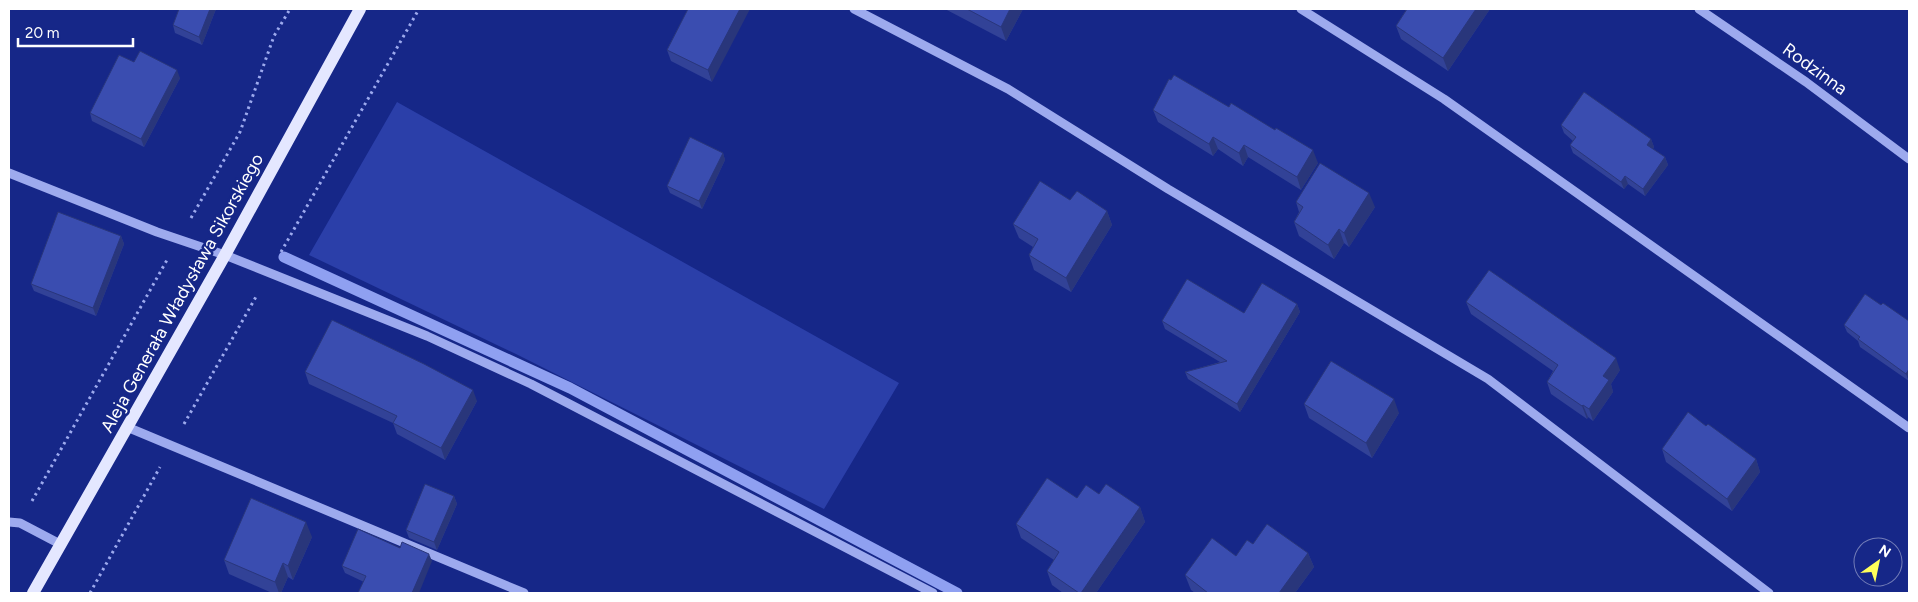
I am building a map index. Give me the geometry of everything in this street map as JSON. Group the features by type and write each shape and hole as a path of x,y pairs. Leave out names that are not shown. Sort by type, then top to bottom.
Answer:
{"main road":[{"name":"Aleja Generała Władysława Sikorskiego","path":"33,593 224,255 360,9"}],"street":[{"path":"854,9 1008,89 1168,189 1488,379 1769,593"},
{"path":"1301,9 1444,99 1909,428"},
{"name":"Rodzinna","path":"1699,9 1806,82 1909,159"},
{"path":"9,173 179,240 224,255 426,336 531,384 933,593"},
{"path":"127,427 524,593"},
{"path":"9,522 20,523 60,544"}],"path":[{"path":"20,523 240,132 274,36 290,9"},
{"path":"90,593 419,9"}],"shaded area":[{"path":"397,102 899,383 824,509 516,354 309,255"}],"building":[{"path":"179,9 210,9 199,37 173,25"},
{"path":"688,9 740,9 708,70 667,50"},
{"path":"967,9 1010,9 1001,27"},
{"path":"1407,9 1476,9 1443,58 1396,26"},
{"path":"140,51 177,70 141,139 90,113 119,55 134,62"},
{"path":"1174,75 1229,107 1231,103 1275,130 1276,128 1313,150 1297,177 1244,145 1239,153 1213,137 1209,144 1153,110 1169,79 1171,80"},
{"path":"1584,92 1651,139 1647,145 1665,157 1643,189 1625,176 1621,182 1570,145 1576,137 1561,125"},
{"path":"690,137 723,153 699,201 667,186"},
{"path":"1320,163 1369,193 1344,233 1339,229 1328,245 1294,222 1303,207 1296,202"},
{"path":"1040,181 1070,200 1077,191 1107,211 1066,278 1029,255 1038,239 1013,224"},
{"path":"58,212 121,236 93,308 31,284"},
{"path":"1489,270 1616,358 1603,376 1609,380 1589,409 1547,382 1558,365 1466,302"},
{"path":"1187,279 1244,313 1262,283 1297,304 1237,404 1185,372 1227,361 1162,321"},
{"path":"1865,294 1881,305 1883,303 1909,321 1909,369 1906,374 1858,339 1860,337 1844,325"},
{"path":"332,320 473,390 441,448 393,423 397,416 305,372"},
{"path":"1331,361 1394,399 1366,443 1304,404"},
{"path":"1688,412 1706,426 1708,424 1756,459 1727,499 1662,449"},
{"path":"1047,478 1077,498 1086,485 1099,494 1106,484 1140,507 1081,593 1047,571 1059,552 1016,524"},
{"path":"425,484 454,496 434,542 406,530"},
{"path":"251,498 306,522 288,566 283,563 275,582 224,560"},
{"path":"1267,524 1308,553 1279,593 1208,593 1185,575 1212,538 1236,556 1247,540 1253,544"},
{"path":"358,529 400,548 402,542 429,554 412,593 358,593 366,576 342,566"}],"waterway":[{"path":"284,257 570,388 957,593"}]}
